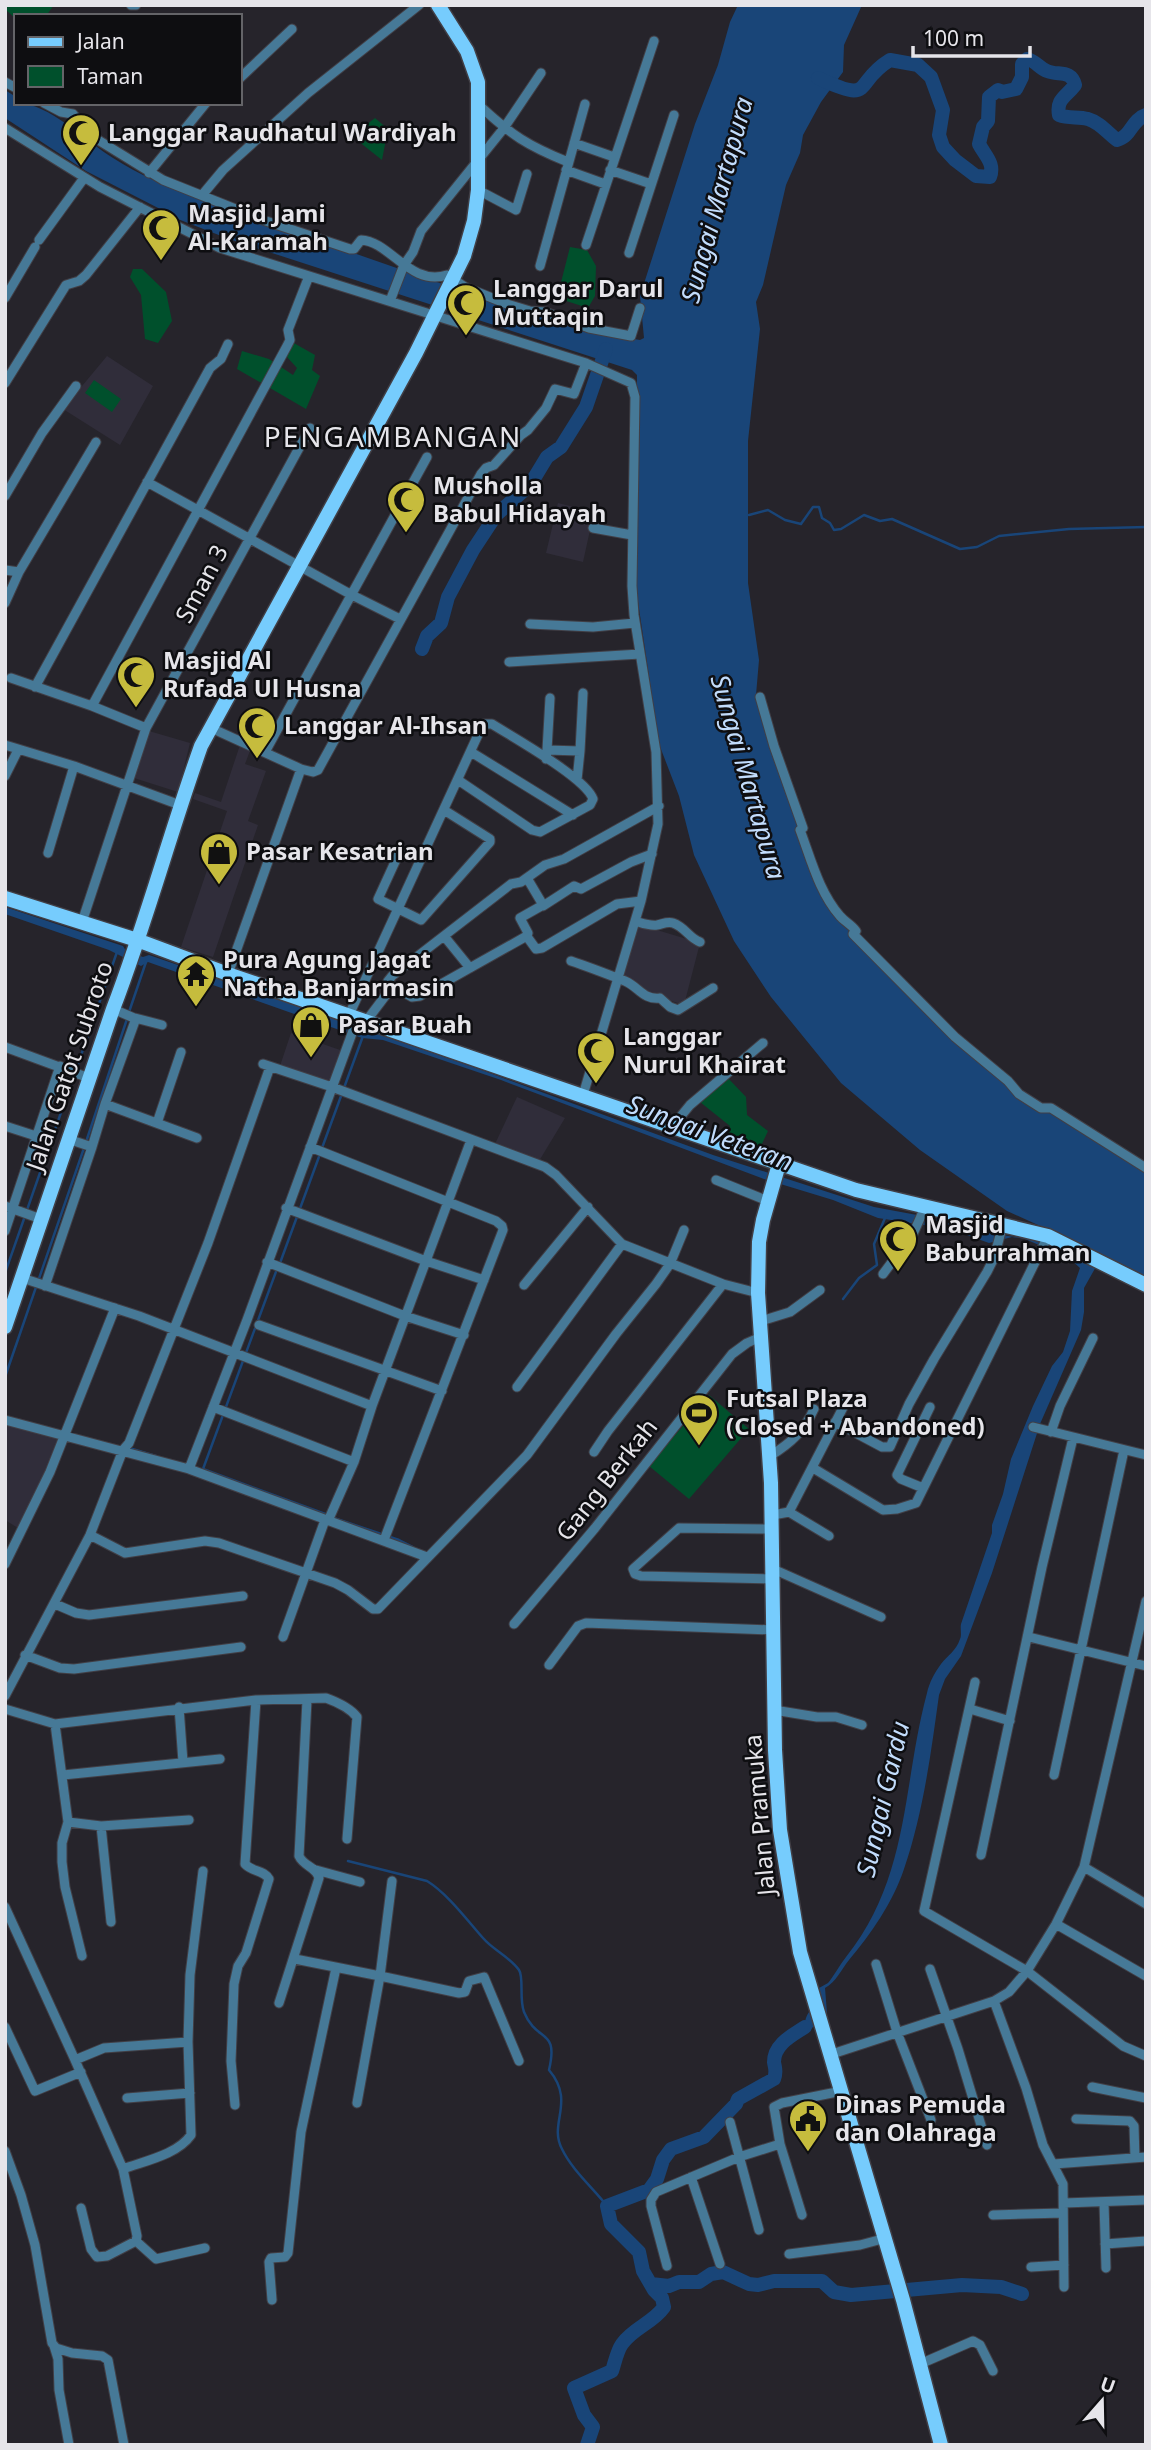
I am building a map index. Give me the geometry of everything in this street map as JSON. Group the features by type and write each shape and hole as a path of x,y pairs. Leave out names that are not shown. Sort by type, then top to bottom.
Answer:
{"main road":[{"name":"Jalan Gatot Subroto","path":"5,1327 36,1282 36,1217 82,1143 86,1077 126,1014 134,952 201,747 437,312 468,244 478,190 480,158 478,82 471,59 438,5"},
{"path":"5,898 82,922 134,952 228,974 583,1095 672,1127 775,1174 856,1190 923,1211 1069,1246 1146,1285"},
{"name":"Jalan Pramuka","path":"775,1174 759,1242 758,1293 773,1522 774,1710 780,1830 800,1952 904,2300 941,2445"}],"street":[{"path":"203,194 223,170 307,93 419,5"},
{"path":"242,76 292,29"},
{"path":"586,245 654,41"},
{"path":"391,298 421,231 504,128 541,73"},
{"path":"540,266 585,104"},
{"path":"48,105 61,112 73,114 90,135 163,180 263,220 347,248 354,249 364,239 384,249 403,267 429,276 447,275 452,281 487,297 527,310 545,312 594,329 631,336 641,320 640,308"},
{"path":"149,173 204,105"},
{"path":"479,106 527,144 605,184"},
{"path":"629,253 674,115"},
{"path":"5,128 84,178 220,248 437,312 586,363 623,378 634,389 632,586 635,623 656,752 659,806 657,831 641,901 583,1095"},
{"path":"574,143 614,157"},
{"path":"610,170 651,184"},
{"path":"478,190 516,210 527,174"},
{"path":"5,298 37,244 84,178"},
{"path":"5,383 66,285 79,281 86,275 140,207"},
{"path":"92,706 288,345 288,330 309,276"},
{"path":"35,687 210,368 221,359 228,344"},
{"path":"211,728 301,769 313,772 318,770 486,468 494,466 528,430 546,408 555,389 574,394 586,363"},
{"path":"5,496 42,433 76,386"},
{"name":"Sman 3","path":"82,922 146,728 310,428"},
{"path":"5,603 19,572 96,442"},
{"path":"265,752 427,457"},
{"path":"147,482 400,619"},
{"path":"593,528 632,535"},
{"path":"5,570 19,572"},
{"path":"530,624 593,626 635,623"},
{"path":"509,662 640,654"},
{"path":"11,678 146,728"},
{"path":"577,780 583,693"},
{"path":"760,697 803,828 800,830 822,890 838,915 856,931 853,934 955,1037 1008,1081 1019,1094 1041,1108 1051,1108 1146,1168"},
{"path":"547,755 550,698"},
{"path":"189,1467 221,1410 241,1357 317,1150 350,1038 398,909 482,726 488,723 547,755 590,792 593,799 590,805 545,831 537,832 458,780"},
{"path":"5,745 74,766 180,805"},
{"path":"5,776 18,750"},
{"path":"471,751 573,815"},
{"path":"547,755 580,751"},
{"path":"48,853 74,766"},
{"path":"228,974 301,769"},
{"path":"527,937 420,996 412,997 388,981 392,975 503,890 659,806"},
{"path":"400,851 378,899 417,919 423,919 489,845 490,839 444,810"},
{"path":"641,901 617,904 536,949 527,937 528,933 520,918 574,886 581,890 631,862 652,854"},
{"path":"527,878 543,906"},
{"path":"635,921 655,925 674,923 682,927 693,940 700,942"},
{"path":"444,936 470,968"},
{"path":"571,961 630,984 643,995 653,999 660,998 678,1010 713,988"},
{"path":"357,1019 393,986"},
{"path":"162,1026 126,1014 105,1104 82,1143 36,1282 175,1330 372,1406"},
{"path":"672,1127 712,1085 763,1042"},
{"path":"5,1047 86,1077"},
{"path":"157,1123 181,1052"},
{"path":"5,1696 90,1535 175,1330 266,1066 336,1089 545,1167 560,1178 622,1244 723,1284 758,1293"},
{"path":"5,1231 36,1136 64,1068"},
{"path":"105,1104 197,1138"},
{"path":"5,1126 36,1136"},
{"path":"284,1637 306,1573 354,1462 372,1406 471,1140"},
{"path":"317,1150 496,1221 503,1230 385,1536"},
{"path":"716,1180 768,1201"},
{"path":"524,1285 588,1207"},
{"path":"13,1209 36,1217"},
{"path":"295,1211 484,1280"},
{"path":"883,1274 917,1229 923,1211"},
{"path":"835,1422 882,1447 890,1447 909,1404 987,1272 1002,1228"},
{"path":"90,1535 125,1553 211,1541 348,1590 375,1609 392,1596 527,1455 670,1264 684,1230"},
{"path":"813,1468 883,1510 916,1503 1045,1242"},
{"path":"517,1387 622,1244"},
{"path":"274,1264 405,1316 464,1335"},
{"path":"594,1452 723,1284"},
{"name":"Gang Berkah","path":"514,1624 596,1528 732,1354 762,1329 820,1290"},
{"path":"5,1564 50,1472 115,1308"},
{"path":"259,1325 442,1391"},
{"path":"1051,1432 1060,1405 1093,1338"},
{"path":"849,1396 789,1512 773,1522 679,1528 633,1569 635,1574 641,1576 773,1574 881,1617"},
{"path":"923,1488 897,1475 930,1407"},
{"path":"770,1456 794,1440 814,1409"},
{"path":"221,1410 354,1462"},
{"path":"5,1420 126,1447 189,1467 385,1536 427,1558"},
{"path":"1033,1427 1146,1455"},
{"path":"982,1855 1042,1567 1073,1438"},
{"path":"1054,1775 1124,1450"},
{"path":"789,1512 829,1536"},
{"path":"55,1604 89,1615 243,1596"},
{"path":"832,2054 994,2001 1009,1992 1027,1971 1056,1924 1084,1867 1146,1601"},
{"path":"549,1665 578,1626 586,1623 773,1630"},
{"path":"1029,1637 1146,1666"},
{"path":"25,1655 57,1667 74,1668 241,1647"},
{"path":"975,1682 924,1910 1027,1971 1123,2046 1146,2056"},
{"path":"235,2105 231,2061 234,1984 237,1966 246,1953 269,1879 265,1873 251,1869 246,1864 256,1699"},
{"path":"5,1709 55,1724 256,1699 332,1700 349,1709 357,1717 347,1839"},
{"path":"307,1700 299,1856 306,1865 316,1870 360,1882"},
{"path":"179,1707 183,1762"},
{"path":"970,1709 1010,1721"},
{"path":"774,1710 817,1717 836,1717 862,1724"},
{"path":"55,1724 68,1822 62,1843 62,1862 65,1887 82,1956"},
{"path":"63,1775 220,1759"},
{"path":"68,1822 101,1826 189,1820"},
{"path":"101,1826 111,1922"},
{"path":"1084,1867 1146,1904"},
{"path":"279,2003 318,1882 316,1870"},
{"path":"123,2169 173,2150 187,2141 192,2127 188,2042 190,1975 203,1871"},
{"path":"358,2103 380,1976 392,1881"},
{"path":"5,1906 123,2169 136,2241"},
{"path":"1056,1924 1146,1976"},
{"path":"295,1959 459,1993 465,1992 469,1981 484,1976 519,2061"},
{"path":"876,1965 897,2032 930,2120"},
{"path":"272,2300 269,2262 271,2258 285,2257 288,2253 301,2132 336,1968"},
{"path":"930,1969 987,2145"},
{"path":"994,2001 1043,2144 1063,2184 1064,2287"},
{"path":"5,2027 35,2091 80,2072"},
{"path":"75,2060 104,2048 188,2042"},
{"path":"1092,2087 1146,2098"},
{"path":"802,2215 780,2144 773,2112 775,2105 842,2091"},
{"path":"127,2098 190,2093"},
{"path":"1076,2119 1130,2121 1134,2126 1135,2158"},
{"path":"730,2122 759,2230"},
{"path":"667,2266 651,2200 656,2192 739,2157 780,2144"},
{"path":"5,2151 32,2234 43,2284 50,2336 58,2349 59,2390 69,2445"},
{"path":"1054,2164 1146,2157"},
{"path":"691,2177 720,2264"},
{"path":"993,2215 1146,2200"},
{"path":"1104,2203 1106,2268"},
{"path":"81,2208 94,2256 107,2256 136,2241"},
{"path":"789,2254 860,2245 886,2238"},
{"path":"136,2241 156,2259 205,2248"},
{"path":"1105,2244 1146,2241"},
{"path":"1031,2267 1063,2265"},
{"path":"920,2364 973,2341 980,2345 993,2371"},
{"path":"58,2349 102,2356 108,2360 124,2445"}],"shaded area":[{"path":"107,356 153,386 120,445 63,409"},
{"path":"558,503 594,512 583,562 546,553"},
{"path":"149,731 190,743 178,792 134,778"},
{"name":"Pasar Kesatrian","path":"240,745 251,748 245,764 266,771 248,821 258,825 213,957 181,947 227,811 193,799 195,793 221,802"},
{"path":"637,924 700,943 684,1005 620,985"},
{"name":"Pasar Buah","path":"291,1033 343,1051 332,1083 280,1066"},
{"path":"517,1097 565,1118 539,1161 495,1144"},
{"path":"5,1423 65,1438 18,1528 5,1520"}],"green space":[{"path":"8,5 54,5 47,14 14,14 14,17 6,10"},
{"path":"375,118 388,129 382,160 358,141 361,129"},
{"path":"570,247 587,250 596,266 595,296 588,308 557,298"},
{"path":"133,269 142,269 166,292 172,321 158,343 145,339 141,295 130,277"},
{"path":"292,342 315,355 312,370 320,376 306,409 237,369 242,351 269,359 293,375 297,368 287,357"},
{"path":"94,380 121,399 112,412 85,393"},
{"path":"727,1077 746,1097 747,1115 768,1131 760,1148 727,1137 730,1126 700,1102"},
{"name":"Futsal Plaza (Closed + Abandoned)","path":"709,1395 749,1429 689,1499 649,1466"}],"water":[{"name":"Sungai Martapura","path":"738,5 862,5 844,45 843,72 821,102 803,135 800,153 786,185 763,285 756,302 760,329 748,441 748,583 759,660 756,695 767,736 839,919 942,1024 1014,1085 1146,1171 1146,1280 1102,1256 1084,1288 1081,1330 1040,1424 992,1573 961,1656 945,1679 939,1695 921,1805 911,1848 899,1881 873,1928 835,1979 825,1988 827,2013 811,2029 793,2039 788,2032 805,2022 811,2010 822,2002 819,1988 832,1978 867,1927 882,1895 901,1830 928,1689 937,1670 961,1637 961,1624 992,1533 1011,1459 1052,1366 1063,1352 1070,1331 1072,1291 1080,1268 1069,1258 1025,1239 1012,1237 989,1243 950,1229 878,1218 833,1200 764,1179 501,1080 383,1040 362,1038 148,962 141,966 109,950 5,914 5,907 123,946 126,951 143,957 149,955 479,1069 713,1155 874,1207 989,1233 1035,1240 1078,1258 1082,1245 1007,1211 920,1150 841,1083 771,997 734,941 694,855 679,796 659,744 637,595 637,375 632,370 229,239 165,214 164,211 86,171 5,118 5,90 14,96 14,105 29,105 42,109 123,164 196,198 514,309 600,333 640,340 644,338 640,296 730,22"}],"waterway":[{"path":"818,78 848,90 856,90 862,88 878,68 890,60 918,65 931,77 943,110 939,135 943,147 976,176 990,177 991,172 990,164 979,144 983,127 988,121 989,97 998,90 1002,92 1016,89 1022,77 1022,64 1027,59 1047,71 1067,75 1073,80 1075,85 1060,102 1059,115 1092,120 1117,140 1146,115"},
{"path":"422,649 427,636 441,623 448,597 473,550 496,515 530,485 547,457 561,447 586,407 606,349"},
{"path":"749,515 768,510 785,520 801,524 813,507 819,507 822,518 830,523 834,530 841,529 864,515 880,521 892,519 960,549 977,547 999,536 1069,529 1146,527"},
{"path":"27,1210 117,952"},
{"path":"129,1012 146,962"},
{"path":"86,1142 127,1019"},
{"path":"322,1148 363,1036"},
{"path":"5,1377 84,1148"},
{"path":"280,1263 320,1154"},
{"path":"5,1273 25,1216"},
{"path":"843,1299 859,1278 877,1265 874,1244 885,1218"},
{"path":"203,1469 277,1269"},
{"path":"129,1448 156,1456"},
{"path":"203,1469 328,1515"},
{"path":"334,1518 413,1547"},
{"path":"348,1861 427,1881 435,1886 487,1942 519,1970 524,2012 529,2022 549,2041 551,2047 549,2070 560,2092 558,2130 562,2149 577,2172 607,2206"},
{"name":"Sungai Gardu","path":"587,2445 593,2427 584,2415 574,2388 612,2371 622,2344 664,2307 662,2298 643,2271 639,2252 611,2224 607,2206 649,2190 671,2149 704,2137 738,2099 774,2079 777,2050 805,2027"},
{"path":"651,2284 669,2286 679,2282 699,2282 711,2274 723,2272 749,2284 758,2285 774,2281 822,2281 834,2292 851,2295 962,2285 1001,2287 1022,2294"}],"place":[{"name":"Langgar Raudhatul Wardiyah","path":"81,167"},
{"name":"Masjid Jami Al-Karamah","path":"161,262"},
{"name":"Langgar Darul Muttaqin","path":"466,337"},
{"name":"Musholla Babul Hidayah","path":"406,534"},
{"name":"Masjid Al Rufada Ul Husna","path":"136,709"},
{"name":"Langgar Al-Ihsan","path":"257,760"},
{"name":"Pasar Kesatrian","path":"219,886"},
{"name":"Pura Agung Jagat Natha Banjarmasin","path":"196,1008"},
{"name":"Pasar Buah","path":"311,1059"},
{"name":"Langgar Nurul Khairat","path":"596,1085"},
{"name":"Masjid Baburrahman","path":"898,1273"},
{"name":"Futsal Plaza (Closed + Abandoned)","path":"699,1447"},
{"name":"Dinas Pemuda dan Olahraga","path":"808,2153"}],"district":[{"name":"PENGAMBANGAN","path":"393,437"}],"water label":[{"name":"Sungai Veteran","path":"710,1133"}]}
